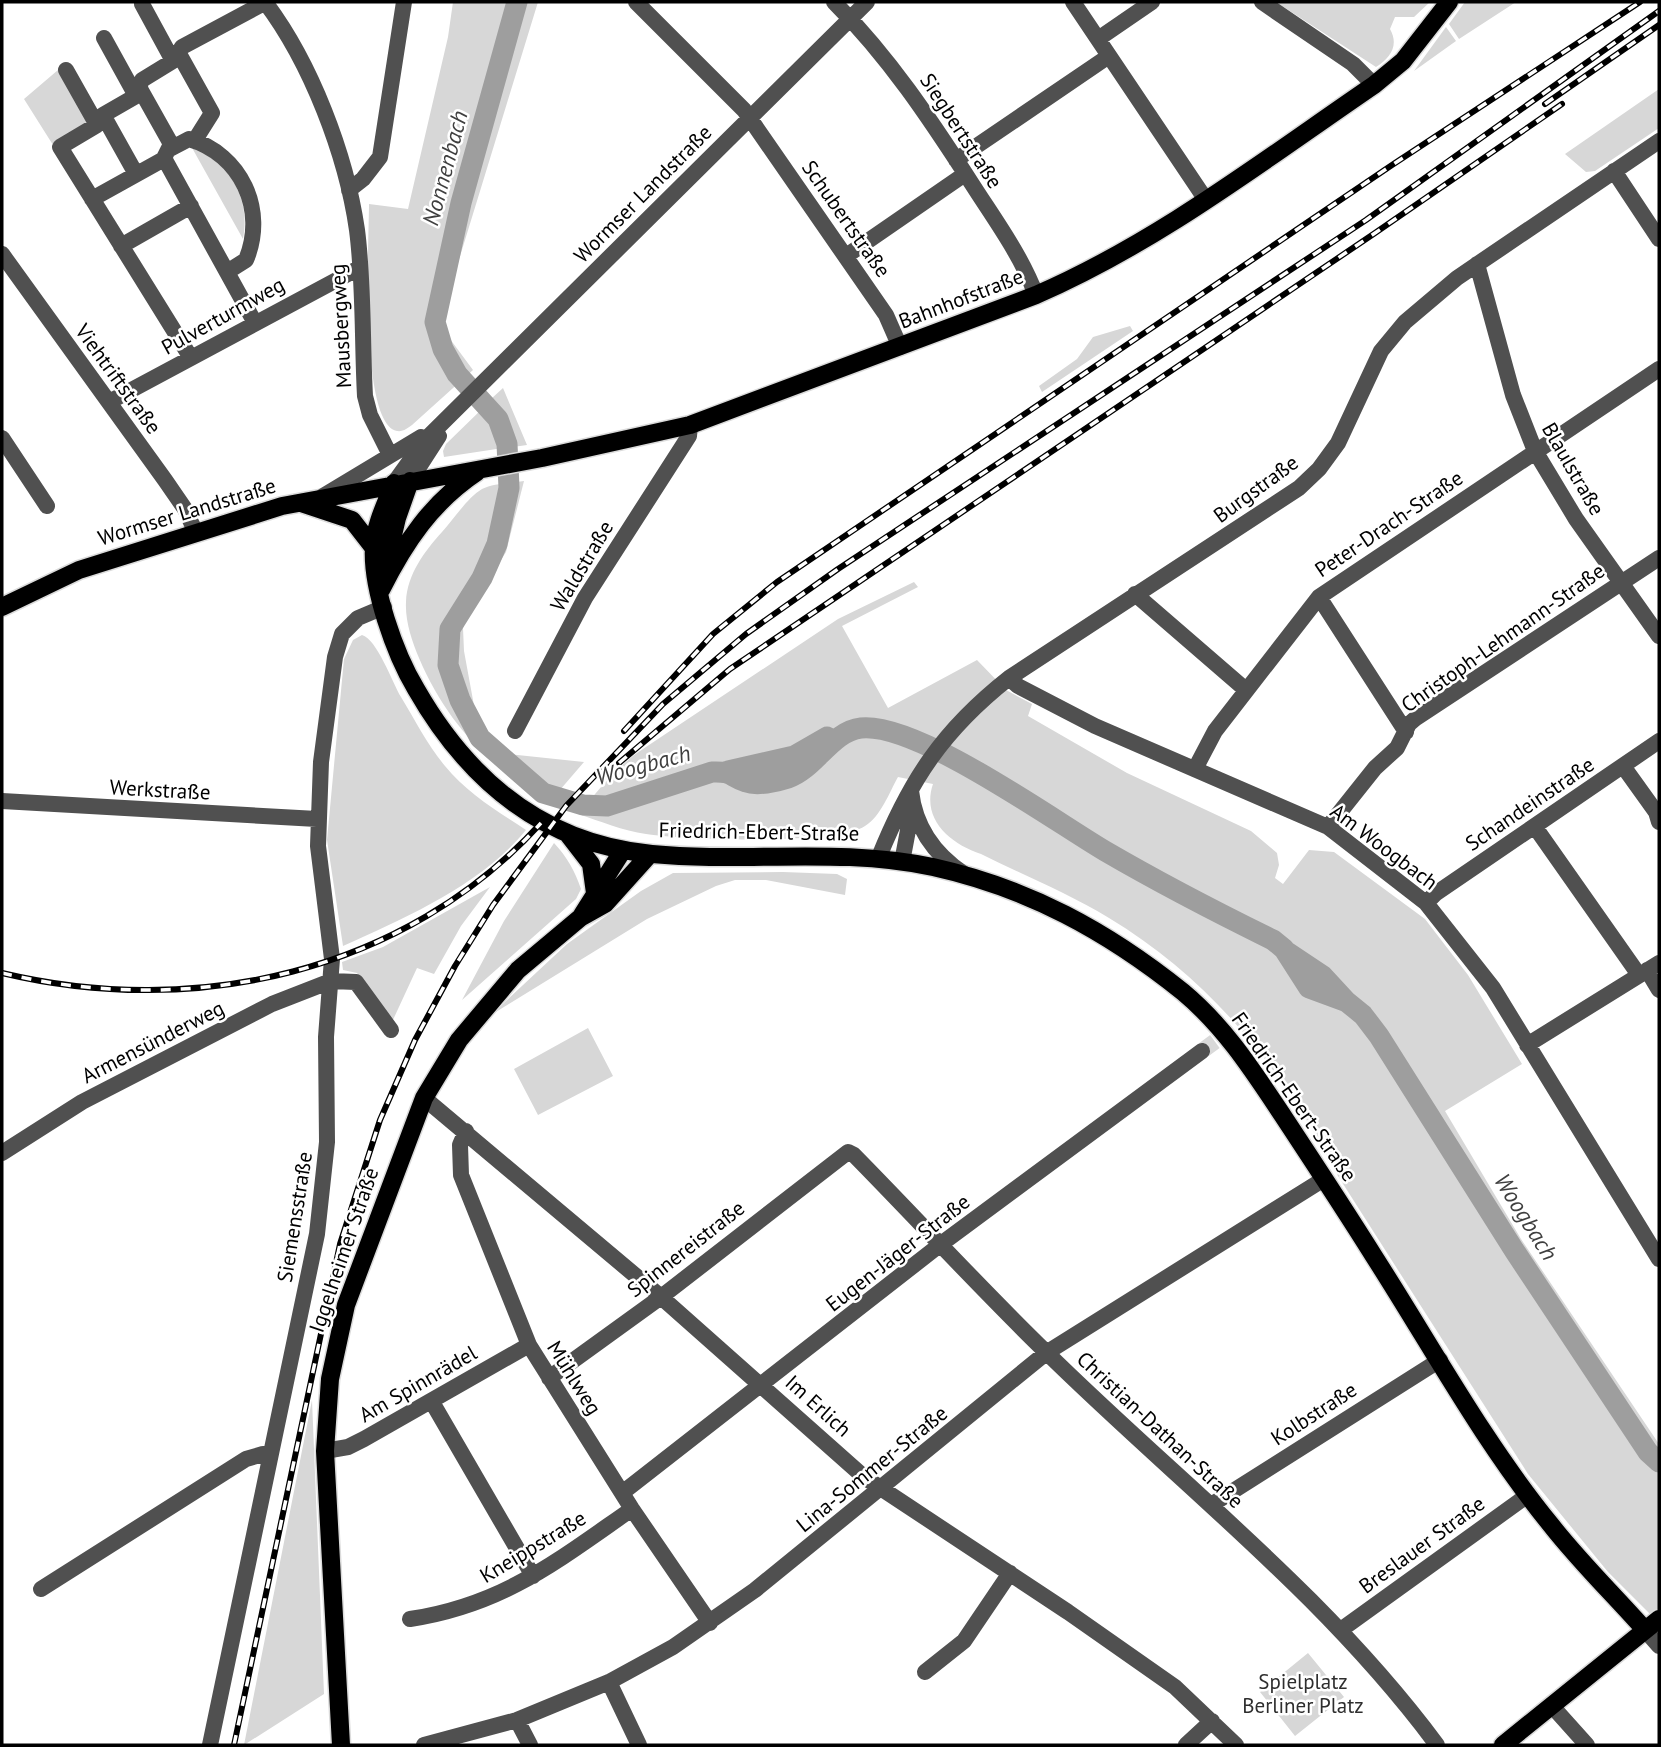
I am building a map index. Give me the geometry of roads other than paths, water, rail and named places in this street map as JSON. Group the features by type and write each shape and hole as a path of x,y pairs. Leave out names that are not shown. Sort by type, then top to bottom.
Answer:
{"main road":[{"name":"Bahnhofstraße","path":"402,482 527,460 690,425 1036,295 1098,266 1206,200 1374,85 1403,61 1449,2"},
{"path":"382,598 402,549 420,523 445,497 488,467"},
{"name":"Wormser Landstraße","path":"2,607 69,574 195,531 323,496 402,482"},
{"name":"Friedrich-Ebert-Straße","path":"402,482 373,547 374,569 395,647 409,678 439,729 458,754 489,784 528,814 567,833 623,850 650,854 879,857 967,876 1027,894 1104,934 1183,993 1221,1036 1324,1179 1528,1495 1553,1528 1652,1624"},
{"name":"Friedrich-Ebert-Straße","path":"382,598 402,482"},
{"path":"298,502 352,520 373,547"},
{"path":"567,833 591,864 595,893"},
{"name":"Iggelheimer Straße","path":"580,918 623,850"},
{"name":"Iggelheimer Straße","path":"341,1745 325,1451 330,1379 337,1336 424,1098 459,1040 498,992 580,918 605,904 650,854"},
{"path":"1503,1745 1652,1624"}],"street":[{"path":"191,358 60,147 137,92 142,80 266,2"},
{"name":"Mausbergweg","path":"266,2 300,56 330,130 349,190 357,232 365,396 370,415 390,455"},
{"path":"349,190 363,179 380,157 404,2"},
{"name":"Schubertstraße","path":"636,2 750,118 886,315 900,347"},
{"name":"Siegbertstraße","path":"834,2 892,65 1017,255 1036,295"},
{"name":"Wormser Landstraße","path":"402,482 449,418 486,379 867,2"},
{"path":"1073,2 1206,200"},
{"path":"1098,39 1153,2"},
{"path":"1262,2 1353,64 1374,85"},
{"path":"142,5 212,113 195,140"},
{"path":"104,38 137,92 168,151 191,206 255,323"},
{"path":"956,160 1109,56"},
{"path":"66,70 136,174"},
{"path":"92,199 136,174 168,151 189,139 195,140 227,160 243,180 251,200 254,230 250,249 246,260 227,272"},
{"name":"Burgstraße","path":"879,857 897,809 913,793 942,740 979,701 1135,594 1299,488 1319,469 1338,443 1367,377 1391,337 1431,299 1477,264 1659,141"},
{"path":"1614,172 1659,239"},
{"path":"846,256 965,174"},
{"path":"121,246 191,206"},
{"name":"Viehtriftstraße","path":"2,254 185,509 195,531"},
{"name":"Blaulstraße","path":"1477,264 1513,395 1535,451 1576,519 1659,636"},
{"name":"Pulverturmweg","path":"109,402 359,268"},
{"name":"Peter-Drach-Straße","path":"1195,769 1214,731 1319,597 1659,369"},
{"path":"323,496 449,418"},
{"name":"Waldstraße","path":"515,731 585,598 689,436 690,425"},
{"path":"2,438 47,506"},
{"name":"Christoph-Lehmann-Straße","path":"1328,827 1375,768 1397,748 1416,718 1659,558"},
{"path":"1135,594 1246,690"},
{"path":"1319,597 1406,732"},
{"name":"Siemensstraße","path":"210,1745 317,1234 323,1188 327,1142 327,1038 331,981 330,924 318,846 321,762 339,643 347,628 382,598"},
{"name":"Am Woogbach","path":"1009,678 1018,686 1095,726 1328,827 1426,903 1480,969 1659,1259"},
{"name":"Schandeinstraße","path":"1426,903 1434,894 1659,741"},
{"path":"1623,766 1656,813 1659,822"},
{"path":"913,793 926,839 967,876"},
{"name":"Burgstraße","path":"902,862 913,793"},
{"name":"Werkstraße","path":"2,801 317,819"},
{"path":"1535,827 1648,969 1659,990"},
{"path":"1527,1045 1648,969"},
{"path":"331,981 356,982 391,1030"},
{"name":"Armensünderweg","path":"2,1153 82,1102 272,1004 331,981"},
{"name":"Eugen-Jäger-Straße","path":"622,1493 763,1386 941,1244 1202,1051"},
{"name":"Im Erlich","path":"424,1098 661,1297 880,1490 1010,1573 1175,1687 1236,1745"},
{"name":"Mühlweg","path":"466,1131 460,1145 461,1175 528,1345 632,1509 710,1623"},
{"name":"Christian-Dathan-Straße","path":"848,1152 855,1155 1046,1353 1342,1629 1407,1705 1437,1745"},
{"name":"Spinnereistraße","path":"549,1378 661,1297 848,1152"},
{"name":"Lina-Sommer-Straße","path":"426,1745 517,1720 609,1682 710,1623 880,1490 1046,1353 1324,1179"},
{"name":"Am Spinnrädel","path":"325,1451 348,1447 432,1402 528,1345"},
{"name":"Kolbstraße","path":"1211,1505 1440,1360"},
{"path":"432,1402 533,1576"},
{"path":"41,1590 246,1459 256,1455 270,1455"},
{"name":"Breslauer Straße","path":"1342,1629 1528,1495"},
{"name":"Kneippstraße","path":"410,1619 478,1604 533,1576 632,1509"},
{"path":"925,1672 964,1641 1010,1573"},
{"name":"Friedrich-Ebert-Straße","path":"1652,1624 1659,1646"},
{"path":"609,1682 639,1745"},
{"path":"1552,1706 1587,1745"},
{"path":"517,1720 530,1745"},
{"path":"1186,1745 1212,1721"}],"waterway":[{"name":"Woogbach","path":"517,2 461,203 435,322 443,349 457,374 498,419 507,444 509,488 497,544 482,578 450,629 448,665 460,700 480,738 543,793 583,805 607,806 712,772 728,773 756,784 783,779 807,767 832,743 851,731 861,728 885,730 916,740 949,756 1126,863 1273,940 1284,949 1309,988 1347,1002 1363,1015 1379,1036 1514,1250 1648,1452 1659,1462"},
{"name":"Woogbach","path":"728,771 794,756 827,737"},
{"name":"Woogbach","path":"1287,952 1323,976 1347,1002"}],"tunnel":[{"path":"1202,1051 1217,1040"}],"railway":[{"path":"624,731 713,634 777,582 1392,165 1640,2"},
{"path":"234,1745 340,1244 380,1120 415,1040 455,966 493,905 566,806 663,704 746,634 838,569 1366,220 1659,11"},
{"path":"1545,104 1659,25"},
{"path":"619,763 730,669 1562,104"},
{"path":"2,973 75,986 149,990 221,985 293,972 362,949 427,916 487,874 541,823"}],"water label":[{"name":"Nonnenbach","path":"445,168"}],"park label":[{"name":"Spielplatz Berliner Platz","path":"1303,1694"}]}
